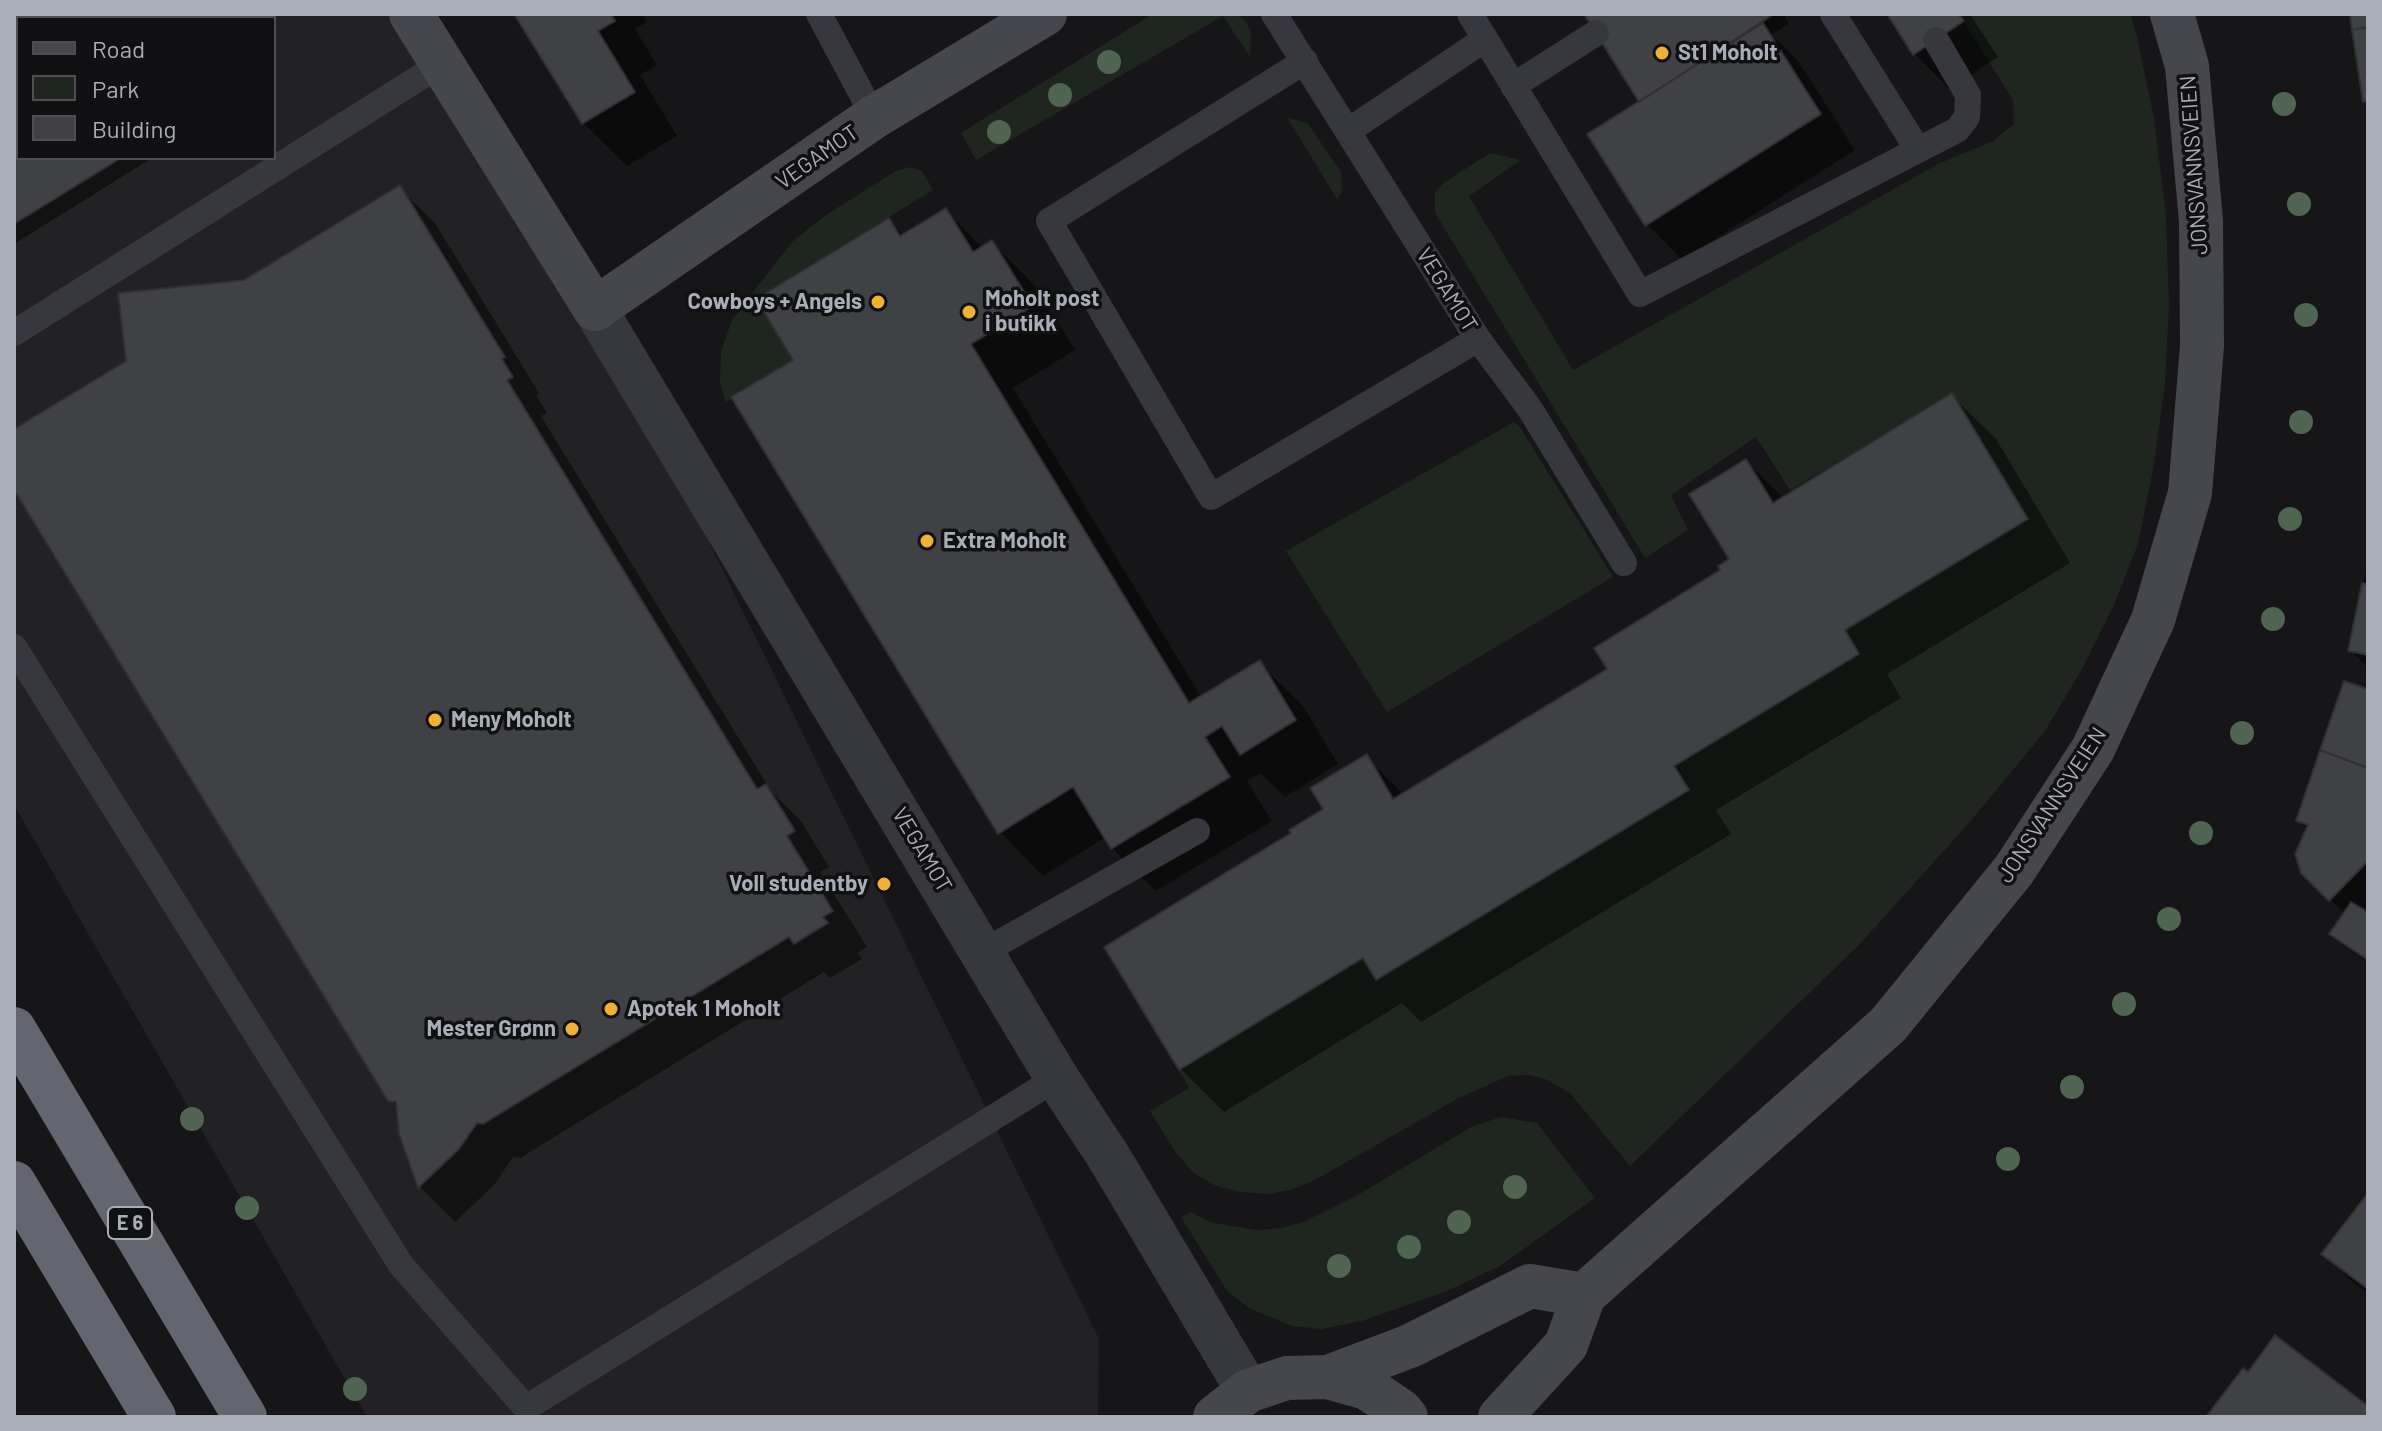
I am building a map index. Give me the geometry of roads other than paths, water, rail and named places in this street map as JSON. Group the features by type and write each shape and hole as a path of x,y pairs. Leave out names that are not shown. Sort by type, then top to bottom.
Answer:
{"highway":[{"name":"E 6","path":"14,1029 245,1417"},
{"path":"14,1183 154,1417"}],"main road":[{"name":"VEGAMOT","path":"411,14 595,309 874,117 1045,14"},
{"name":"JONSVANNSVEIEN","path":"1500,1417 1566,1345 1584,1295 1888,1025 2014,870 2093,749 2153,620 2190,493 2202,346 2201,221 2187,66 2172,14"},
{"path":"1328,1377 1410,1346 1530,1286 1584,1295"},
{"path":"1232,1404 1287,1378 1328,1377 1367,1388 1406,1417"}],"street":[{"name":"VEGAMOT","path":"595,309 1057,1078 1110,1159 1232,1404"}],"lane":[{"path":"819,14 874,117"},
{"name":"VEGAMOT","path":"1274,14 1478,339 1530,409 1624,563"},
{"path":"1470,14 1640,294 1957,130 1967,117 1968,95 1936,40"},
{"path":"1833,14 1918,150"},
{"path":"1513,86 1596,33"},
{"path":"1348,131 1485,39"},
{"path":"1305,61 1049,221 1211,497 1478,339"},
{"path":"14,333 441,64"},
{"path":"14,647 401,1265 526,1408 1057,1078"},
{"path":"983,952 1197,831"}],"place":[{"name":"St1 Moholt","path":"1662,53"},
{"name":"Cowboys + Angels","path":"878,302"},
{"name":"Moholt post i butikk","path":"969,312"},
{"name":"Extra Moholt","path":"927,541"},
{"name":"Meny Moholt","path":"435,720"},
{"name":"Voll studentby","path":"884,884"},
{"name":"Apotek 1 Moholt","path":"611,1009"},
{"name":"Mester Grønn","path":"572,1029"}]}
